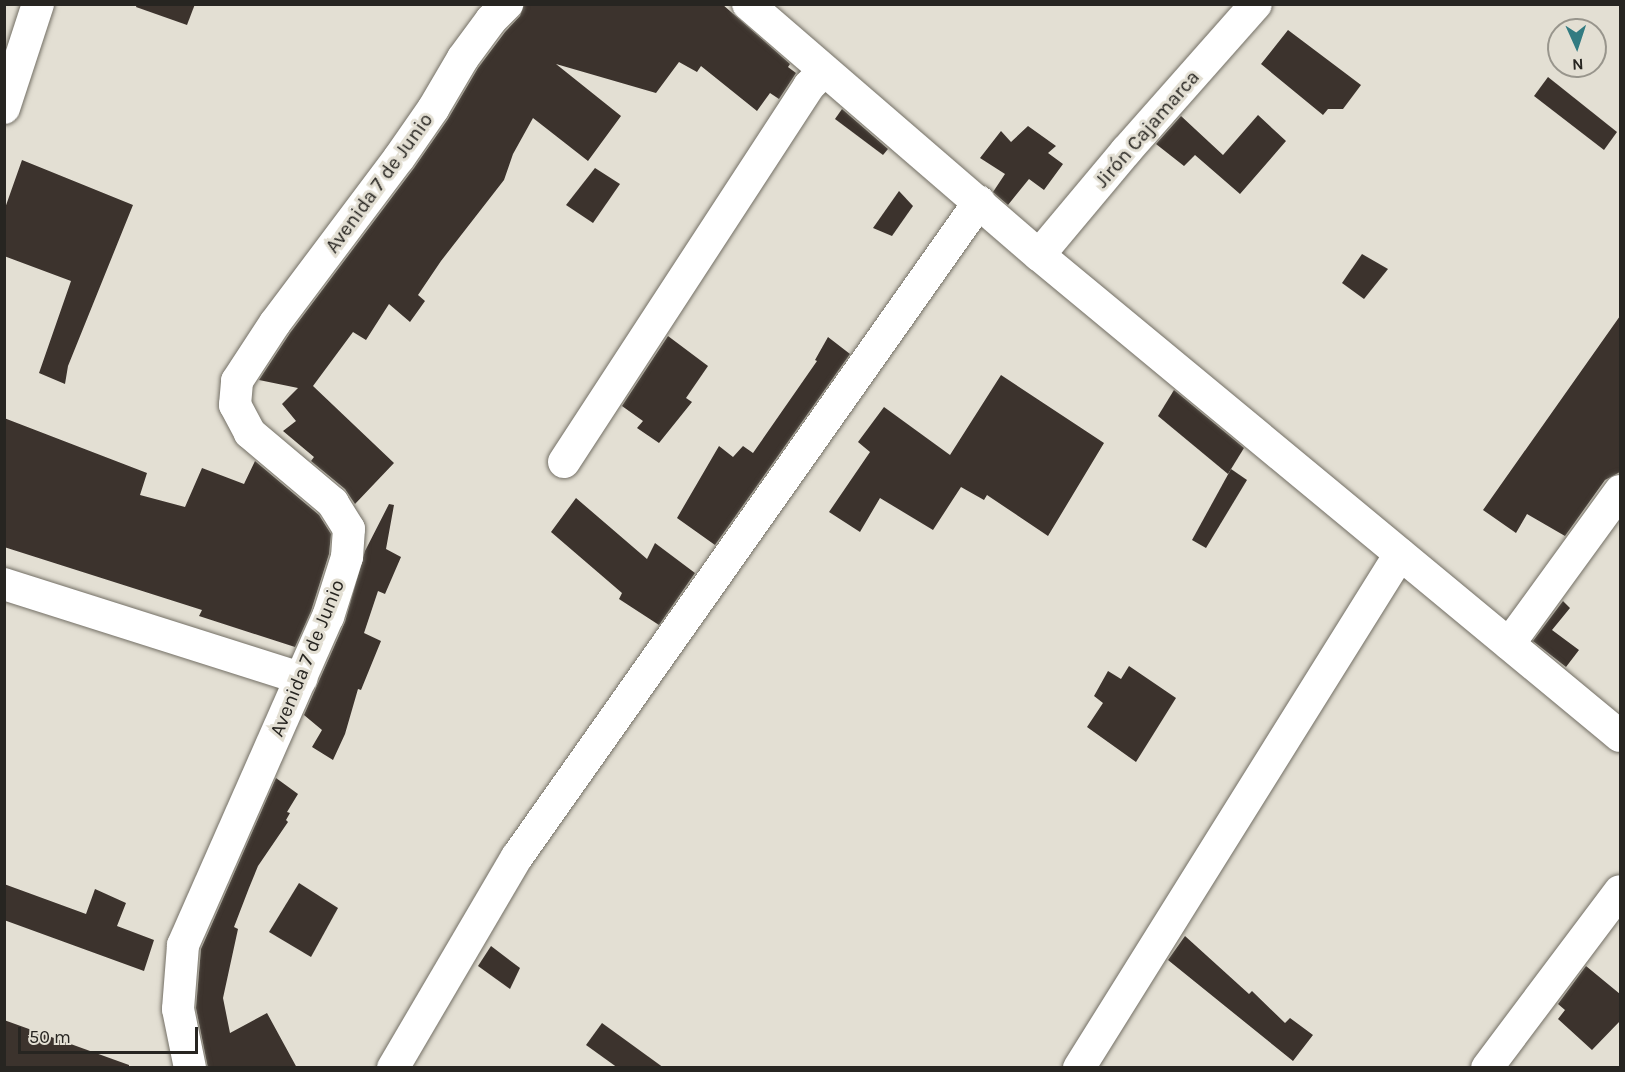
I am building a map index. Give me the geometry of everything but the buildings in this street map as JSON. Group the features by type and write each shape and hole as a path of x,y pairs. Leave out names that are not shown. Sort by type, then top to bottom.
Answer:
{"street":[{"path":"4,108 38,4"},
{"name":"Avenida 7 de Junio","path":"190,1068 178,1009 183,945 328,617 347,557 349,529 333,503 250,433 235,405 237,381 275,322 406,148 463,58 491,20 507,4"},
{"path":"748,4 824,72 1039,255 1620,736"},
{"name":"Jirón Cajamarca","path":"1039,255 1126,151 1256,4"},
{"path":"564,462 809,87 824,72"},
{"path":"393,1068 517,857 979,202"},
{"path":"1509,644 1620,491"},
{"path":"1079,1068 1400,554"},
{"path":"4,584 301,678"},
{"path":"1487,1068 1620,891"}]}
